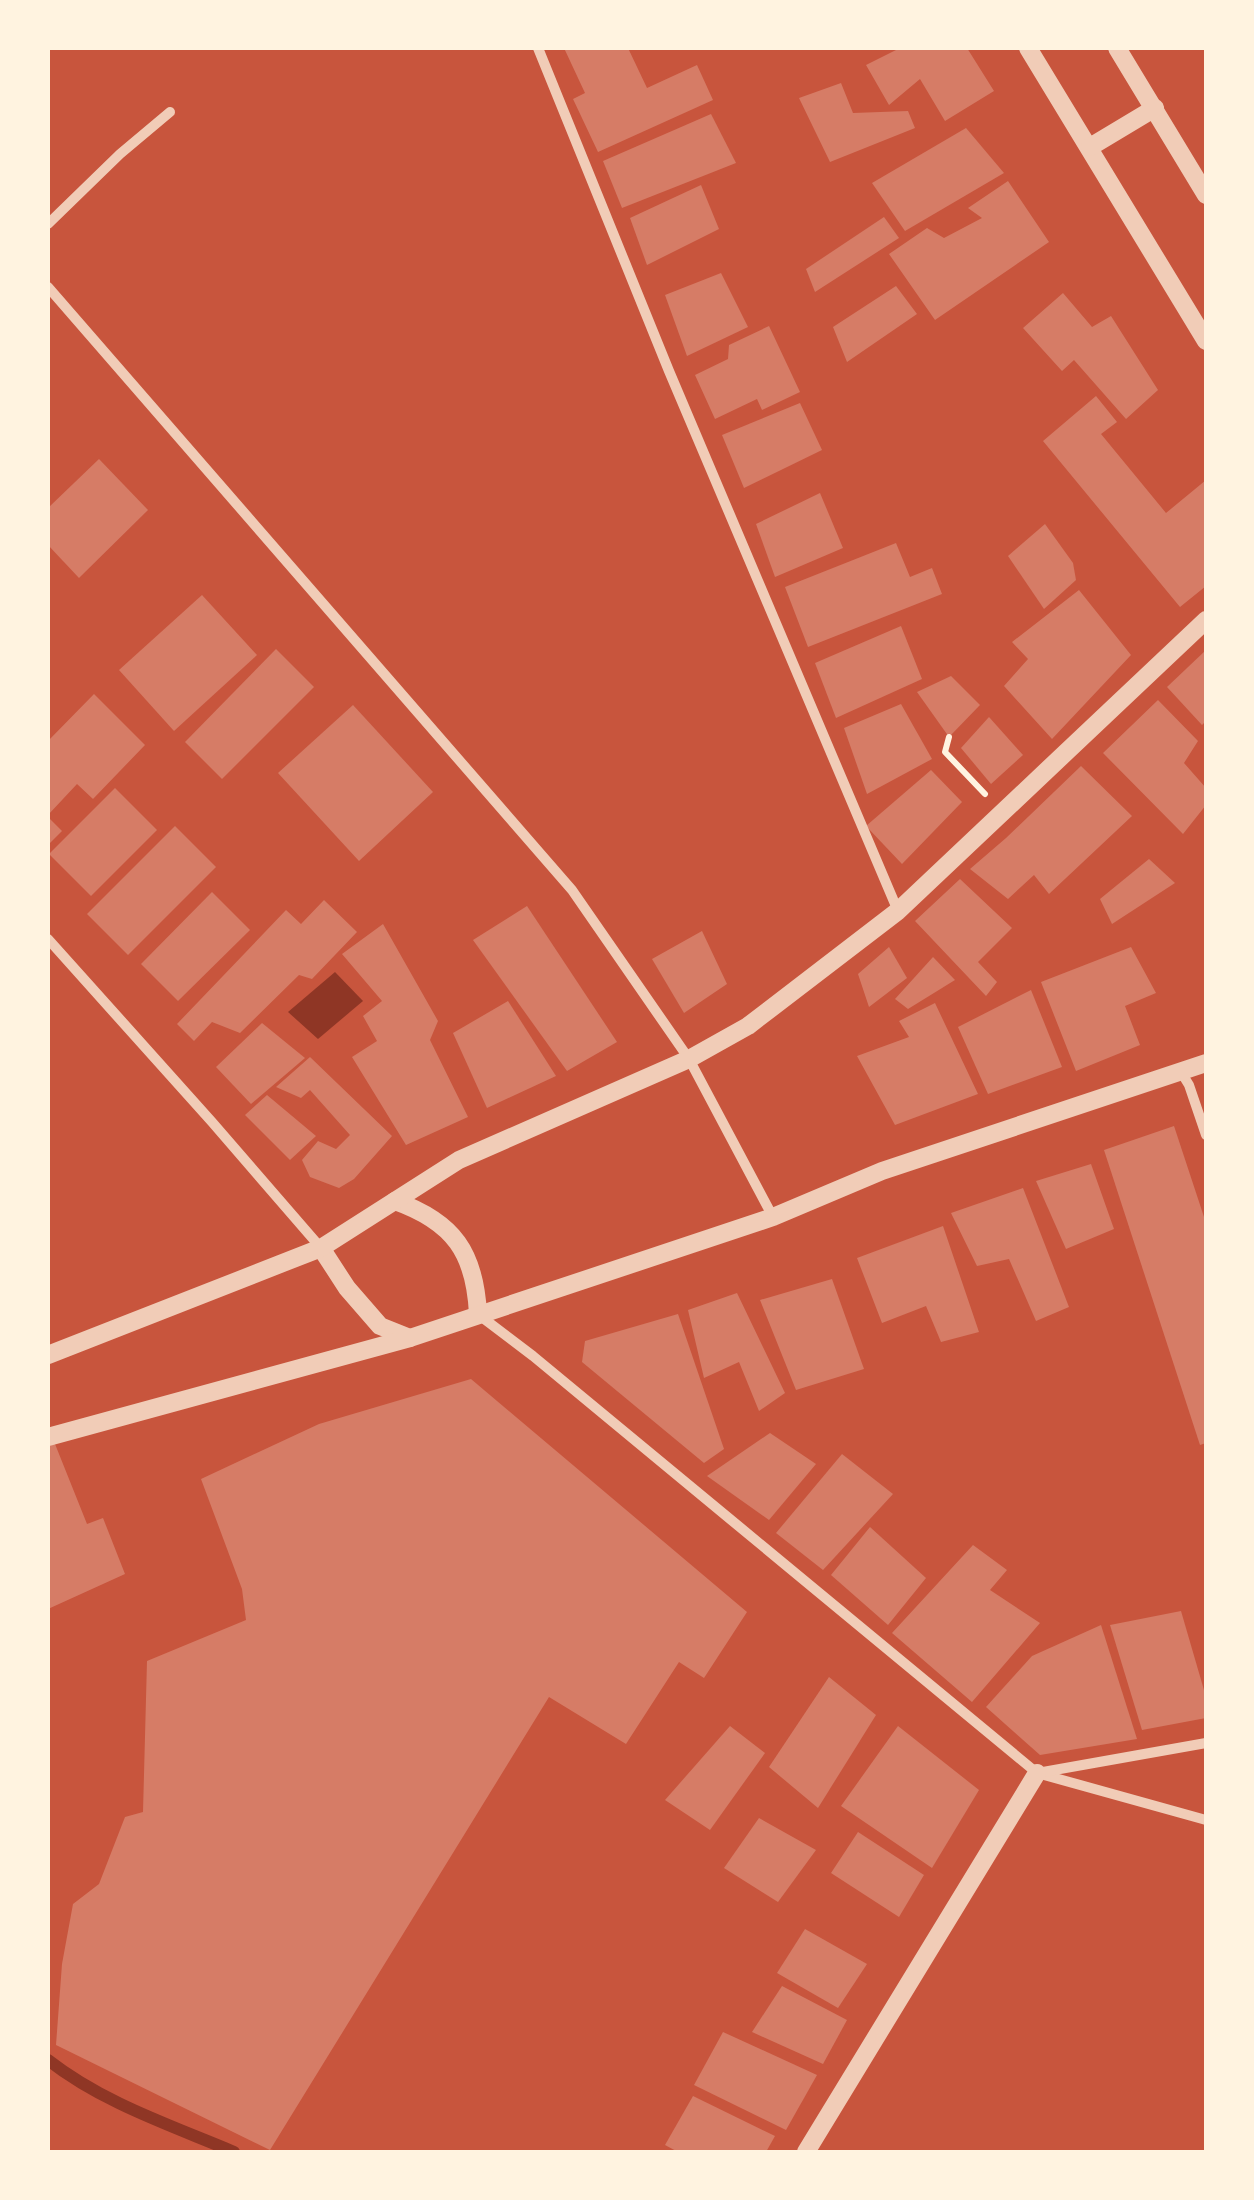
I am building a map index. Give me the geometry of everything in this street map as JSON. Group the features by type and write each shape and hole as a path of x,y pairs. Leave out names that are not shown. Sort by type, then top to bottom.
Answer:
{"street":[{"path":"538,48 669,372 898,911"},
{"path":"1028,48 1200,317 1206,342"},
{"path":"1117,48 1206,195"},
{"path":"1090,146 1154,108"},
{"path":"48,224 170,112"},
{"path":"48,287 572,890 689,1060 773,1217"},
{"path":"48,1355 321,1248 459,1160 689,1060 748,1026 898,911 1206,620"},
{"path":"48,940 321,1248 347,1288 380,1326 410,1338"},
{"path":"48,1437 410,1338 773,1217 882,1172 1206,1064"},
{"path":"1182,1072 1206,1135"},
{"path":"396,1201 419,1210 462,1246 477,1287 478,1314"},
{"path":"478,1314 1038,1772 1206,1820"},
{"path":"806,2152 1038,1772 1206,1743"}],"path":[{"path":"949,737 945,752 1003,812"}],"shaded area":[{"path":"335,972 363,1001 318,1039 288,1012"}],"building":[{"path":"564,48 628,48 647,88 697,65 713,100 598,152 573,99 585,93"},
{"path":"900,48 967,48 994,91 945,121 920,79 889,105 866,65"},
{"path":"841,83 853,113 908,111 915,128 830,162 799,98"},
{"path":"711,114 736,163 622,208 603,161"},
{"path":"966,128 1004,173 905,231 872,183"},
{"path":"1008,181 1049,242 935,320 889,254 927,228 944,238 982,218 968,208"},
{"path":"701,185 719,229 647,265 630,218"},
{"path":"884,217 899,238 815,292 806,269"},
{"path":"721,273 748,327 687,356 665,295"},
{"path":"896,286 917,314 847,362 833,327"},
{"path":"1063,293 1092,327 1111,316 1158,390 1126,419 1074,360 1062,371 1023,328"},
{"path":"769,326 800,392 762,410 757,399 715,419 695,375 728,359 729,345"},
{"path":"1096,396 1117,422 1101,434 1166,513 1206,480 1206,586 1180,607 1043,441"},
{"path":"800,403 822,450 744,488 722,435"},
{"path":"99,459 148,510 79,578 48,545 48,508"},
{"path":"820,493 843,548 775,577 756,524"},
{"path":"1045,524 1073,563 1076,580 1044,609 1008,556"},
{"path":"896,543 910,577 932,568 942,594 808,647 785,587"},
{"path":"1079,590 1131,655 1052,739 1004,686 1028,659 1012,642"},
{"path":"202,595 257,655 174,731 119,670"},
{"path":"901,626 922,679 836,718 815,663"},
{"path":"276,649 314,687 222,779 185,742"},
{"path":"1206,650 1206,721 1202,725 1167,687"},
{"path":"951,676 980,705 949,737 917,692"},
{"path":"94,694 145,745 93,799 77,784 48,815 48,741"},
{"path":"1158,700 1198,741 1184,763 1206,788 1206,805 1183,834 1103,753"},
{"path":"901,704 932,759 867,794 844,728"},
{"path":"353,705 433,792 359,861 278,773"},
{"path":"989,717 1023,755 991,784 961,748"},
{"path":"1081,766 1132,816 1049,894 1034,875 1008,899 970,869"},
{"path":"931,770 962,802 902,864 866,826"},
{"path":"115,788 157,830 91,896 49,854"},
{"path":"48,817 62,831 48,845"},
{"path":"175,826 216,867 128,955 87,914"},
{"path":"1149,859 1175,883 1112,924 1100,899"},
{"path":"960,879 1012,928 978,962 997,982 986,996 915,921"},
{"path":"212,892 250,930 178,1001 141,964"},
{"path":"324,900 357,932 312,979 299,975 240,1033 212,1022 194,1041 177,1024 286,910 301,924"},
{"path":"527,906 617,1042 567,1071 473,940"},
{"path":"383,924 438,1021 430,1040 468,1117 406,1145 352,1057 377,1041 363,1016 382,1001 342,954"},
{"path":"702,931 727,984 684,1013 652,959"},
{"path":"889,947 907,978 869,1007 858,974"},
{"path":"1131,947 1156,993 1125,1006 1140,1045 1076,1071 1041,982"},
{"path":"933,957 955,980 908,1009 895,999"},
{"path":"1031,990 1062,1067 988,1094 958,1027"},
{"path":"508,1001 556,1076 487,1108 453,1033"},
{"path":"935,1003 978,1094 895,1125 857,1056 909,1037 899,1021"},
{"path":"262,1023 305,1058 251,1104 216,1067"},
{"path":"310,1057 392,1136 354,1179 339,1188 310,1177 302,1160 318,1141 336,1149 350,1135 310,1090 301,1098 276,1087"},
{"path":"267,1095 316,1136 290,1160 245,1115"},
{"path":"1174,1126 1206,1223 1206,1443 1200,1445 1104,1150"},
{"path":"1091,1164 1114,1229 1066,1249 1036,1181"},
{"path":"1023,1188 1069,1307 1036,1321 1009,1259 977,1266 951,1213"},
{"path":"943,1226 979,1332 941,1342 926,1306 882,1323 857,1258"},
{"path":"832,1279 864,1369 796,1390 760,1300"},
{"path":"737,1293 785,1393 759,1411 739,1362 704,1378 688,1310"},
{"path":"678,1314 724,1449 704,1463 582,1362 585,1341"},
{"path":"471,1379 747,1612 704,1678 679,1662 626,1744 549,1697 270,2150 56,2045 62,1964 73,1904 99,1884 125,1817 143,1812 147,1661 246,1620 242,1589 201,1479 319,1424"},
{"path":"770,1433 816,1464 769,1520 707,1476"},
{"path":"55,1444 87,1524 103,1518 125,1574 48,1609 48,1446"},
{"path":"842,1454 893,1494 823,1570 776,1533"},
{"path":"870,1527 926,1578 888,1625 831,1575"},
{"path":"973,1545 1007,1570 990,1590 1040,1623 972,1702 892,1633"},
{"path":"1181,1611 1206,1697 1206,1718 1142,1730 1110,1625"},
{"path":"1101,1625 1137,1739 1040,1755 986,1707 1032,1656"},
{"path":"829,1677 876,1715 818,1808 769,1767"},
{"path":"730,1726 765,1753 710,1830 665,1800"},
{"path":"898,1726 979,1790 932,1868 841,1806"},
{"path":"759,1818 816,1850 778,1902 724,1868"},
{"path":"858,1832 924,1875 899,1917 831,1873"},
{"path":"805,1929 867,1964 838,2008 777,1973"},
{"path":"782,1986 847,2020 823,2064 752,2032"},
{"path":"723,2032 817,2075 786,2130 694,2085"},
{"path":"693,2096 775,2136 766,2152 678,2152 665,2145"}],"waterway":[{"path":"48,2060 114,2101 234,2152"}]}
